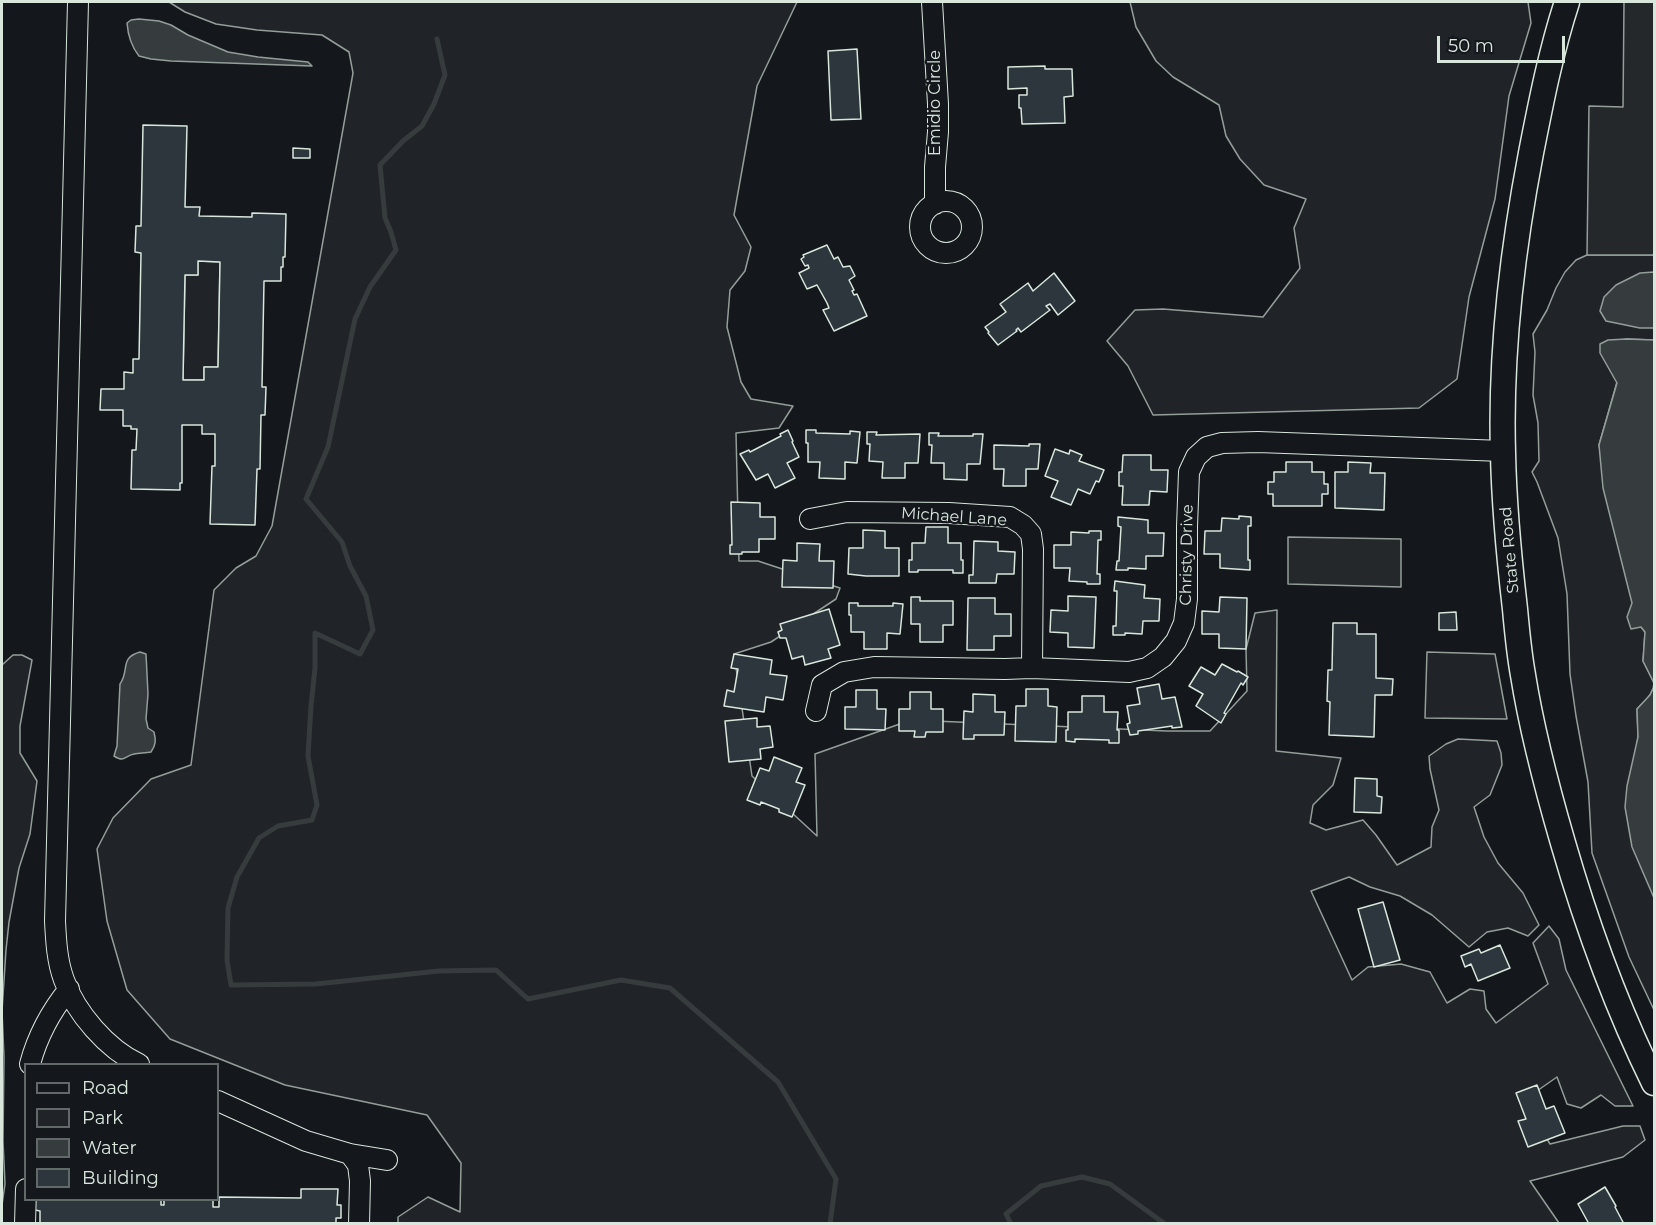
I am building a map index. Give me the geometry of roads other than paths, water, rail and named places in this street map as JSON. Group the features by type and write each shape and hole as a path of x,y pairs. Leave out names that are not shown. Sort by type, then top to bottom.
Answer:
{"main road":[{"name":"State Road","path":"1567,2 1555,39 1520,211 1507,322 1503,452 1507,545 1522,673 1554,812 1592,936 1631,1036 1654,1083"}],"street":[{"path":"78,2 55,921 57,952 64,980 79,1010 105,1041 136,1063"},
{"name":"Emidio Circle","path":"932,2 938,104 935,204"},
{"name":"Christy Drive","path":"816,711 822,685 844,672 857,669 874,667 1032,668 1129,672 1147,668 1163,657 1176,641 1184,623 1187,599 1189,472 1196,457 1207,447 1222,443 1258,442 1503,452"},
{"name":"Michael Lane","path":"810,519 847,512 949,513 1010,517 1023,525 1031,534 1034,549 1032,668"},
{"path":"31,1063 47,1022 69,989"},
{"path":"219,1101 306,1141 350,1154 387,1160"},
{"path":"350,1154 358,1164 359,1224"},
{"path":"25,1224 26,1201"}],"water":[{"path":"139,19 171,25 228,52 308,62 312,66 171,61 139,56 130,41 127,23"},
{"path":"1654,272 1654,328 1640,328 1606,321 1600,311 1604,297 1616,285 1640,273"},
{"path":"1608,340 1654,340 1654,683 1643,661 1645,632 1641,627 1631,629 1627,617 1632,603 1603,488 1599,445 1617,383 1600,353 1600,344"},
{"path":"140,652 146,654 148,694 146,719 148,728 154,732 155,742 151,752 120,759 114,756 117,746 120,684 127,661"},
{"path":"1654,687 1654,898 1632,847 1625,807 1627,786 1638,737 1637,709"}],"waterway":[{"path":"437,39 445,75 434,104 422,126 403,141 380,165 385,218 396,250 370,287 355,319 328,447 306,499 342,542 350,566 366,596 373,630 360,654 315,633 315,668 308,756 317,805 312,820 278,826 259,838 237,877 228,908 227,960 231,985 316,984 439,971 496,970 528,999 621,980 670,988 778,1082 836,1179 830,1224"},
{"path":"1011,1224 1006,1214 1041,1186 1082,1177 1110,1184 1165,1224"}]}
